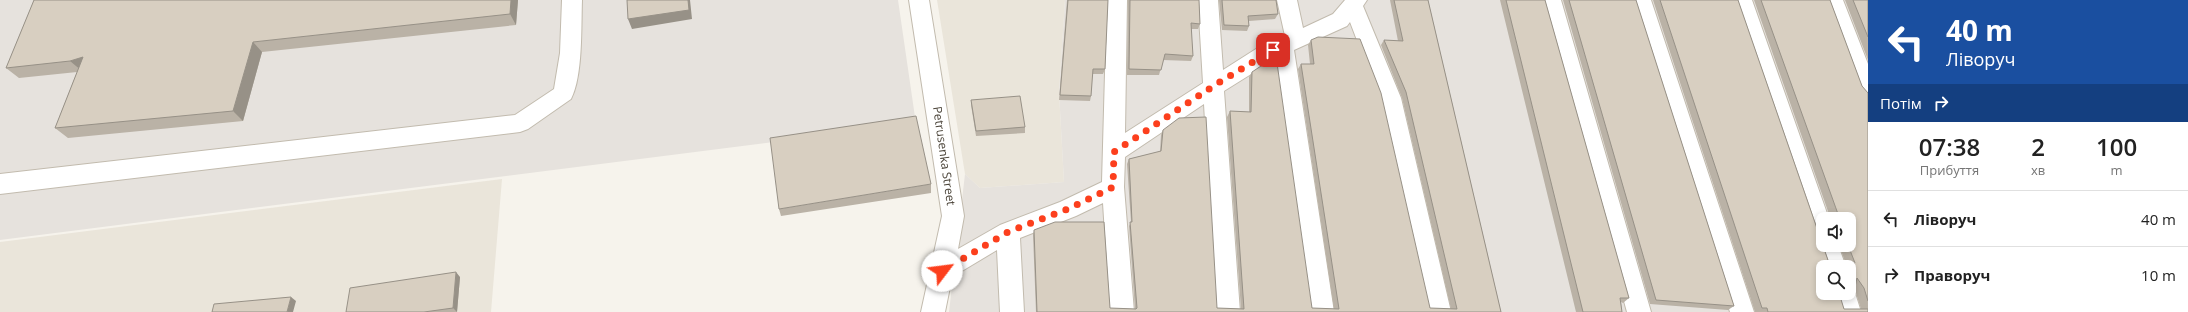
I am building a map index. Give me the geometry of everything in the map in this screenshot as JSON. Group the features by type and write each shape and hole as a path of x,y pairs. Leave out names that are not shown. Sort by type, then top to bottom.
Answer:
{"street":[{"path":"0,184 520,122 564,92 570,54 572,0"},
{"name":"Petrusenka Street","path":"919,0 932,77 952,216 933,312"},
{"path":"1117,0 1113,187 1122,312"},
{"path":"1208,0 1215,85 1228,312"},
{"path":"1288,0 1289,43 1322,312"},
{"path":"1551,0 1639,312"},
{"path":"1641,0 1742,312"},
{"path":"1742,0 1816,216"},
{"path":"1833,0 1868,90"},
{"path":"1114,152 1263,55 1340,20 1355,2"},
{"path":"1355,2 1390,98 1439,312"},
{"path":"942,271 1008,232 1068,209 1113,187"},
{"path":"1008,232 1012,312"},
{"path":"1845,300 1849,312"}],"shaded area":[{"path":"0,0 898,0 916,124 0,240"},
{"path":"937,0 1065,0 1059,92 1064,182 980,188 965,174"},
{"path":"1065,0 1868,0 1868,312 949,312 965,174 980,188 1064,182 1059,92"},
{"path":"502,179 491,312 0,312 0,242"}],"building":[{"path":"34,0 511,0 510,14 253,42 233,111 55,128 83,57 70,61 6,68"},
{"path":"627,0 688,0 689,10 628,19"},
{"path":"1068,0 1108,0 1105,69 1093,69 1091,96 1060,95"},
{"path":"1130,0 1199,0 1200,24 1191,23 1193,56 1165,54 1161,70 1129,69"},
{"path":"1222,0 1276,0 1278,14 1248,16 1249,26 1224,25"},
{"path":"1394,0 1428,0 1501,312 1037,312 1034,230 1055,222 1104,222 1110,308 1137,308 1130,222 1132,222 1129,159 1161,151 1163,130 1179,118 1206,117 1217,308 1244,309 1230,111 1251,112 1252,72 1267,62 1277,63 1312,308 1339,309 1301,64 1314,64 1311,40 1318,37 1360,39 1381,93 1430,308 1457,309 1406,92 1384,40 1403,41"},
{"path":"1506,0 1545,0 1629,298 1620,298 1622,312 1583,312"},
{"path":"1569,0 1636,0 1734,306 1656,300"},
{"path":"1660,0 1738,0 1816,226 1816,252 1825,252 1828,260 1816,260 1816,300 1841,300 1844,309 1868,309 1868,312 1768,312 1767,308 1762,308"},
{"path":"1761,0 1830,0 1862,86 1868,93 1868,301 1864,288 1857,278 1856,282 1856,260 1854,260 1851,252 1856,252 1856,212 1837,212"},
{"path":"1853,0 1868,0 1868,37"},
{"path":"1020,96 1025,127 976,131 971,100"},
{"path":"916,116 931,184 779,209 770,138"},
{"path":"456,272 453,308 424,312 346,312 350,288"},
{"path":"291,297 287,312 212,312 214,304"}],"route":[{"path":"942,271 1008,232 1068,209 1113,187 1114,152 1215,85 1273,50"}]}
